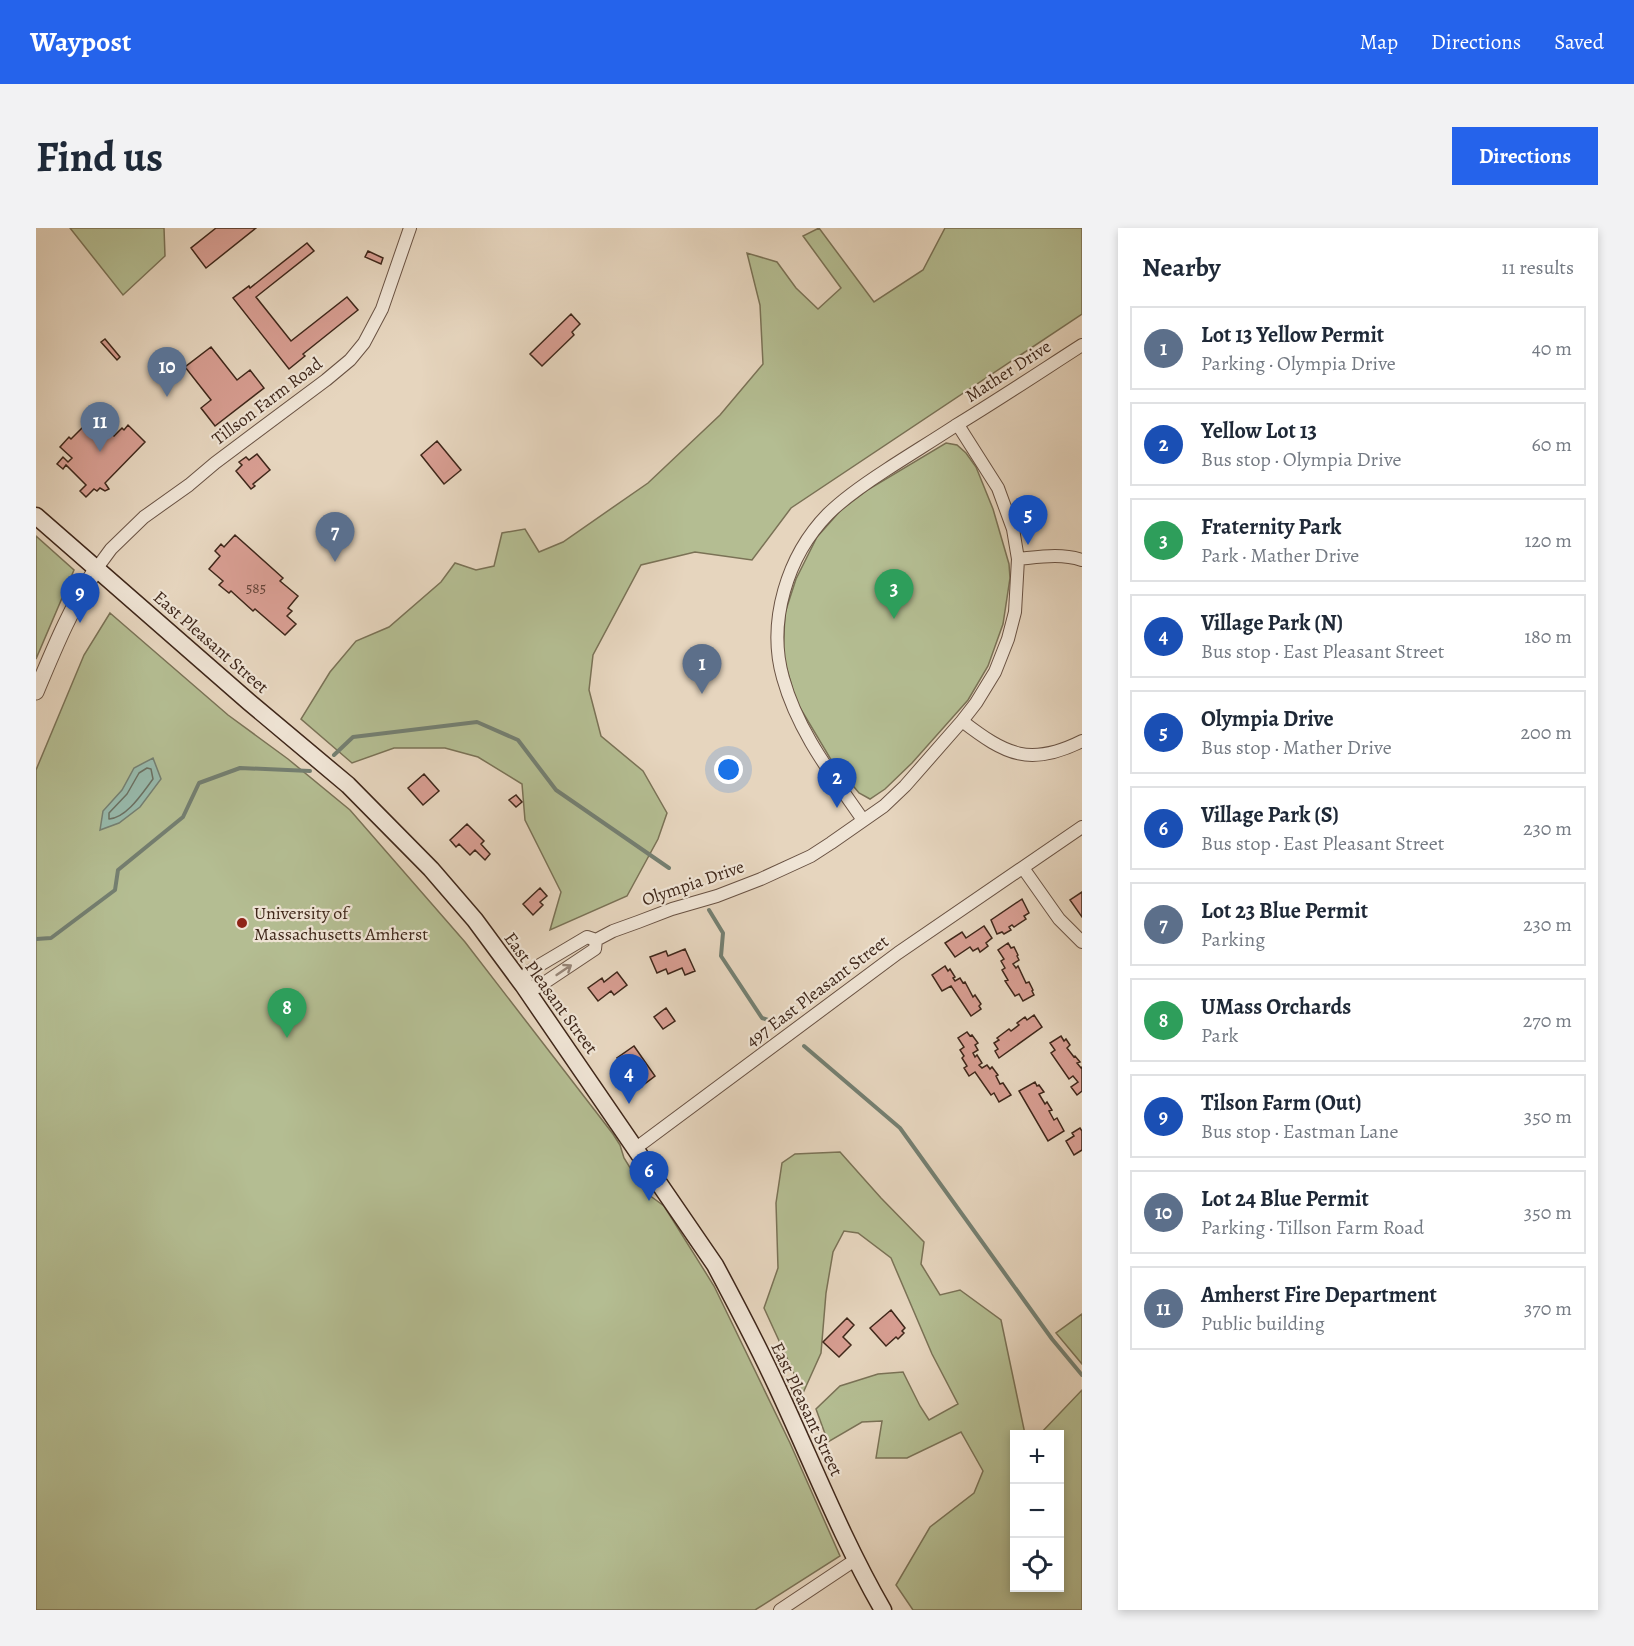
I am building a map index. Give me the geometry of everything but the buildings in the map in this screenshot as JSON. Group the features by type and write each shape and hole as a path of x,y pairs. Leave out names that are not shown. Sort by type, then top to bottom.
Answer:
{"main road":[{"name":"East Pleasant Street","path":"36,516 348,785 431,869 474,920 523,985 715,1265 777,1387 855,1560 883,1610"}],"street":[{"name":"Tillson Farm Road","path":"97,568 111,549 144,517 189,486 215,463 350,360 364,343 382,309 410,228"},
{"name":"Mather Drive","path":"962,722 995,672 1008,639 1015,612 1018,559 1013,529 1001,495 982,460 958,425 1082,345"},
{"path":"863,820 822,763 792,705 778,652 778,619 781,598 802,549 813,530 828,513 864,484 958,425"},
{"path":"1018,559 1054,555 1082,560"},
{"path":"36,692 62,629 97,568"},
{"path":"962,722 1009,751 1030,756 1053,754 1082,741"},
{"name":"Olympia Drive","path":"523,985 538,987 595,949 596,940 613,931 663,912 717,896 801,861 884,806 906,786 962,722"},
{"name":"497 East Pleasant Street","path":"636,1148 898,953 1082,827"},
{"path":"1023,868 1059,919 1082,942"},
{"path":"780,1610 855,1560"}],"shaded area":[{"path":"70,228 164,228 165,256 123,295"},
{"path":"819,228 874,302 923,270 945,228 1082,228 1082,314 791,508 752,560 695,552 641,565 593,655 589,690 601,736 643,771 667,813 658,839 627,896 550,930 561,892 525,820 522,784 478,757 445,748 394,748 352,763 301,719 330,672 356,641 389,627 441,582 455,563 476,570 494,566 502,533 525,529 539,552 563,542 648,483 720,415 763,364 760,305 747,253 777,262 796,288 818,309 841,288 803,236"},
{"path":"946,443 957,445 976,467 993,509 1009,564 1010,578 1003,624 988,666 968,700 912,763 885,789 870,799 859,793 830,758 796,701 783,656 785,613 796,579 817,537 841,510 869,489"},
{"path":"36,536 74,570 36,659"},
{"path":"110,613 228,715 288,759 350,810 465,942 613,1134 624,1158 645,1192 664,1206 714,1286 790,1443 840,1556 755,1610 36,1610 36,770 84,655"},
{"path":"840,1152 924,1242 921,1264 940,1295 960,1290 1001,1320 1024,1430 1010,1430 1010,1592 1064,1592 1064,1430 1044,1430 1082,1390 1082,1610 913,1610 896,1585 930,1527 974,1493 983,1471 961,1432 907,1458 876,1458 882,1421 862,1422 828,1442 816,1409 840,1386 878,1374 903,1372 929,1420 958,1404 932,1354 891,1258 858,1233 844,1231 833,1252 826,1293 821,1353 803,1393 764,1308 778,1268 776,1203 782,1163 795,1154"},
{"path":"1082,1314 1082,1364 1056,1333"}],"water":[{"path":"153,758 161,779 140,807 119,823 100,830 103,811 122,790 134,768"}],"waterway":[{"path":"334,755 353,737 477,722 518,740 556,790 669,868"},
{"path":"36,939 51,938 115,890 118,870 183,817 199,783 240,768 310,771"},
{"path":"709,910 723,933 721,956 762,1018 771,1021"},
{"path":"804,1046 900,1128 1052,1339 1082,1375"}],"place":[{"name":"Lot 24 Blue Permit","path":"167,397"},
{"name":"Amherst Fire Department","path":"100,452"},
{"name":"Olympia Drive","path":"1028,545"},
{"name":"Lot 23 Blue Permit","path":"335,562"},
{"name":"Fraternity Park","path":"894,619"},
{"name":"Tilson Farm (Out)","path":"80,623"},
{"name":"Lot 13 Yellow Permit","path":"702,694"},
{"name":"Yellow Lot 13","path":"837,808"},
{"name":"University of Massachusetts Amherst","path":"242,923"},
{"name":"UMass Orchards","path":"287,1038"},
{"name":"Village Park (N)","path":"629,1104"},
{"name":"Village Park (S)","path":"649,1201"}]}
